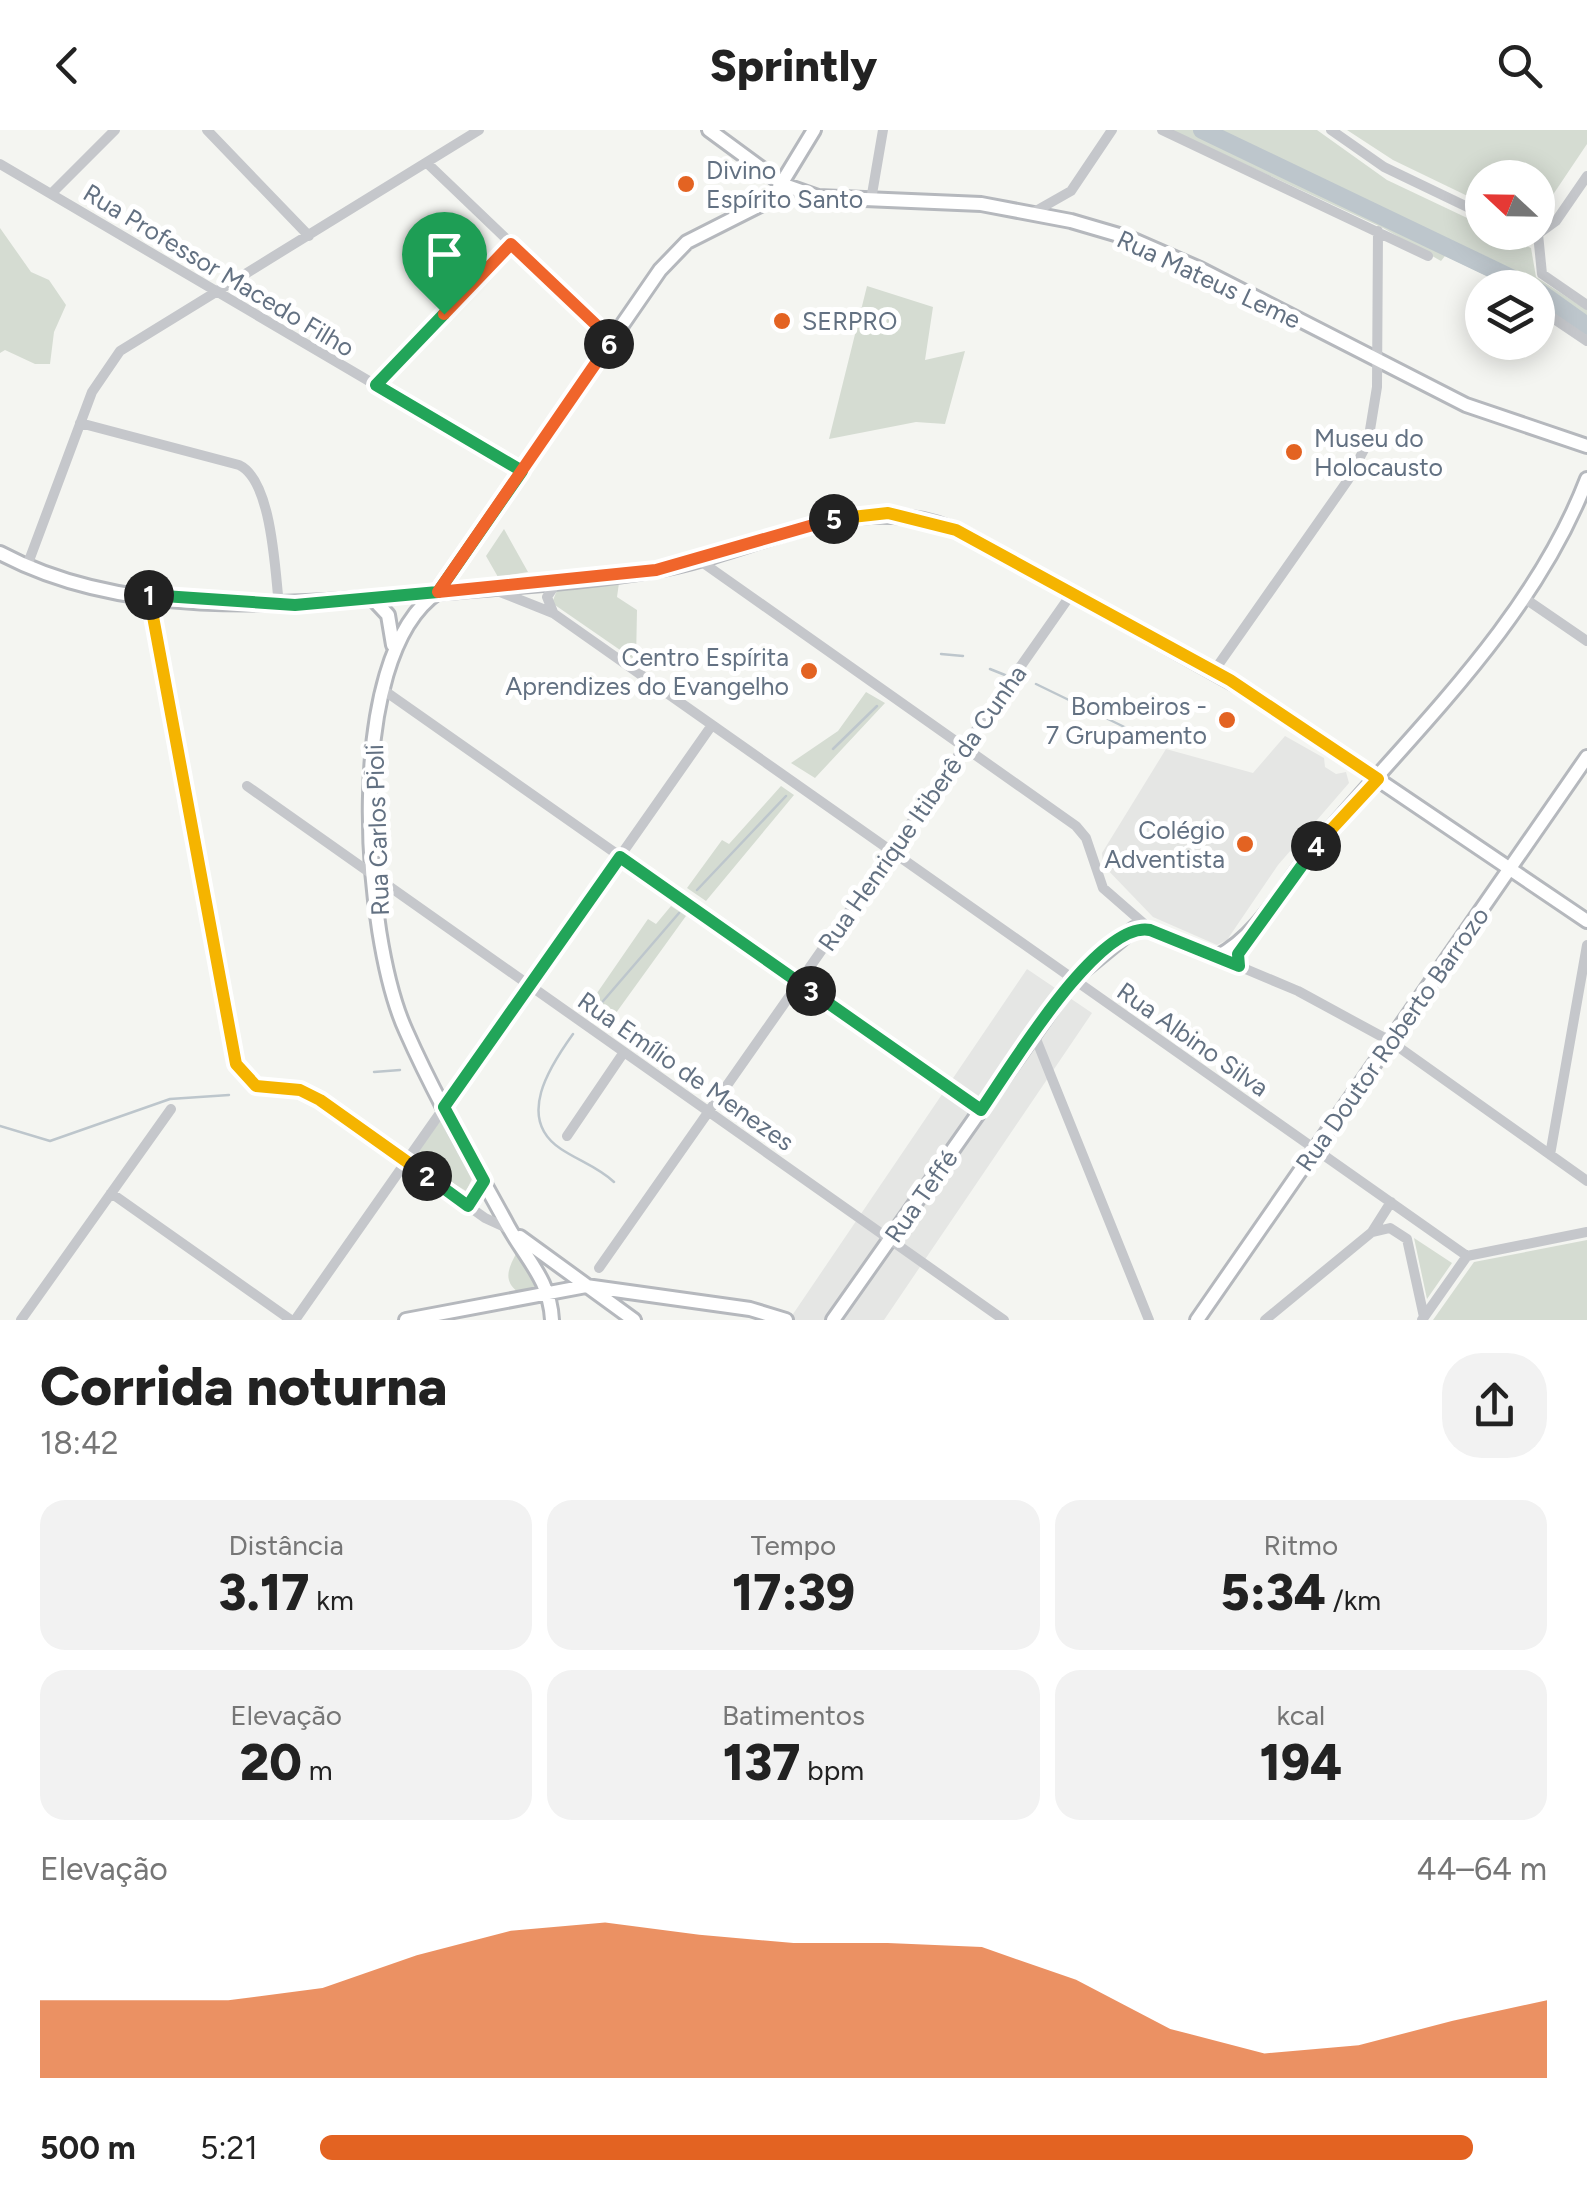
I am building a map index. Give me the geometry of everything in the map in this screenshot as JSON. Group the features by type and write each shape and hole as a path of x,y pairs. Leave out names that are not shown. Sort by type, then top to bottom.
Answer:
{"main road":[{"name":"Rua Mateus Leme","path":"709,130 784,185 818,197 966,202 1034,212 1167,254 1466,406 1587,446"},
{"path":"784,185 814,130"},
{"name":"Rua Carlos Pioli","path":"547,1293 537,1267 510,1230 444,1107 398,1010 382,946 375,877 371,754 382,689 394,649 416,610 438,592 678,249 699,234 760,209 784,185"},
{"path":"1239,966 1238,954 1321,840 1378,779 1524,598 1587,480"},
{"path":"0,553 92,587 280,605 638,573 699,560 827,521 888,513 956,530 1214,671 1587,921"},
{"path":"373,599 392,624 394,649"},
{"name":"Rua Doutor Roberto Barrozo","path":"1197,1320 1587,757"},
{"path":"1124,934 1140,928 1150,930 1217,957 1234,948 1260,921"},
{"name":"Rua Teffé","path":"833,1320 1073,979 1124,934"},
{"path":"510,1230 637,1320 642,1306 653,1296"},
{"path":"406,1320 586,1286 750,1310 786,1320"},
{"path":"547,1293 552,1320"}],"street":[{"path":"51,194 116,130"},
{"path":"207,130 309,236"},
{"path":"27,566 80,423 100,377 120,351 479,130"},
{"path":"871,200 883,130"},
{"path":"1034,212 1071,190 1112,130"},
{"path":"1162,130 1428,256"},
{"path":"1331,130 1384,167 1465,206"},
{"name":"Rua Professor Macedo Filho","path":"0,164 522,471"},
{"path":"427,164 612,340"},
{"path":"1555,223 1587,176"},
{"path":"1071,190 1071,221"},
{"path":"1214,671 1356,467 1375,417 1378,231"},
{"path":"376,385 511,244"},
{"path":"1539,250 1541,271 1587,305"},
{"path":"1555,319 1587,341"},
{"path":"80,423 239,465 254,474 262,492 280,605"},
{"path":"699,560 1082,832 1100,882 1119,906 1150,930"},
{"path":"553,613 547,597 557,582"},
{"name":"Rua Albino Silva","path":"490,588 553,613 1467,1256"},
{"name":"Rua Henrique Itiberê da Cunha","path":"599,1268 1072,593"},
{"path":"149,595 234,1056 249,1081 264,1088 307,1092 468,1206 510,1230"},
{"path":"1524,598 1587,641"},
{"path":"382,689 981,1110"},
{"path":"111,1193 293,1320 712,725"},
{"name":"Rua Emílio de Menezes","path":"247,786 1004,1320"},
{"path":"1119,906 1124,934"},
{"path":"1550,1155 1587,945"},
{"path":"1217,957 1298,991 1390,1041 1587,1181"},
{"path":"1034,1034 1149,1320"},
{"path":"566,1136 624,1052"},
{"path":"20,1320 171,1109"},
{"path":"468,1206 484,1181"},
{"path":"1265,1320 1372,1232 1391,1202"},
{"path":"1372,1232 1390,1228 1406,1239 1423,1319"},
{"path":"1423,1319 1467,1256 1587,1232"}],"shaded area":[{"path":"1171,130 1317,130 1387,180 1465,217 1465,250 1531,250 1535,270 1474,270 1445,256 1441,261 1383,228"},
{"path":"1347,130 1587,130 1587,144 1555,192 1555,160 1465,160 1465,195 1393,160"},
{"path":"0,228 31,272 49,280 66,305 54,332 50,364 35,364 5,350 0,353"},
{"path":"867,286 933,307 925,360 965,351 945,424 916,422 829,439"},
{"path":"1555,289 1587,310 1587,334 1555,314"},
{"path":"504,529 528,572 498,577 486,556"},
{"path":"619,583 617,597 637,610 636,661 552,603 557,590"},
{"path":"866,692 885,703 815,778 791,763 838,731"},
{"path":"1285,736 1324,758 1325,767 1336,774 1346,772 1349,783 1278,865 1227,940 1217,945 1153,917 1103,865 1102,853 1166,749 1253,773"},
{"path":"781,786 794,795 706,901 687,888 722,840 729,844"},
{"path":"671,906 686,916 608,1024 586,1009 648,919 656,924"},
{"path":"1027,969 1092,1013 884,1320 789,1320"},
{"path":"440,1121 472,1179 466,1191 413,1159"},
{"path":"1414,1238 1452,1263 1427,1299"},
{"path":"1587,1240 1587,1320 1433,1320 1474,1262"},
{"path":"517,1252 541,1288 518,1292 510,1283 508,1273"}],"waterway":[{"path":"1202,130 1494,270"},
{"path":"1555,303 1587,326"},
{"path":"941,654 963,656"},
{"path":"990,669 1005,675"},
{"path":"1036,684 1147,738"},
{"path":"833,749 877,706"},
{"path":"697,890 786,796"},
{"path":"598,1007 679,913"},
{"path":"573,1034 541,1092 540,1123 547,1137 561,1149 614,1182"},
{"path":"374,1072 400,1070"},
{"path":"0,1126 50,1141 170,1099 229,1095"}],"place":[{"name":"Divino Espírito Santo","path":"686,184"},
{"name":"SERPRO","path":"782,321"},
{"name":"Museu do Holocausto","path":"1294,452"},
{"name":"Centro Espírita Aprendizes do Evangelho","path":"809,671"},
{"name":"Bombeiros - 7 Grupamento","path":"1227,720"},
{"name":"Colégio Adventista","path":"1245,844"}],"route":[{"path":"444,314 376,385 522,471 438,592 295,605 149,595 234,1056 240,1071 264,1088 307,1092 468,1206 484,1181 444,1107 620,857 981,1110 1073,979 1129,930 1150,930 1239,966 1238,954 1298,868 1378,779 1214,671 956,530 910,515 875,513 841,517 699,560 638,573 438,592 612,340 511,244 444,314"}]}
